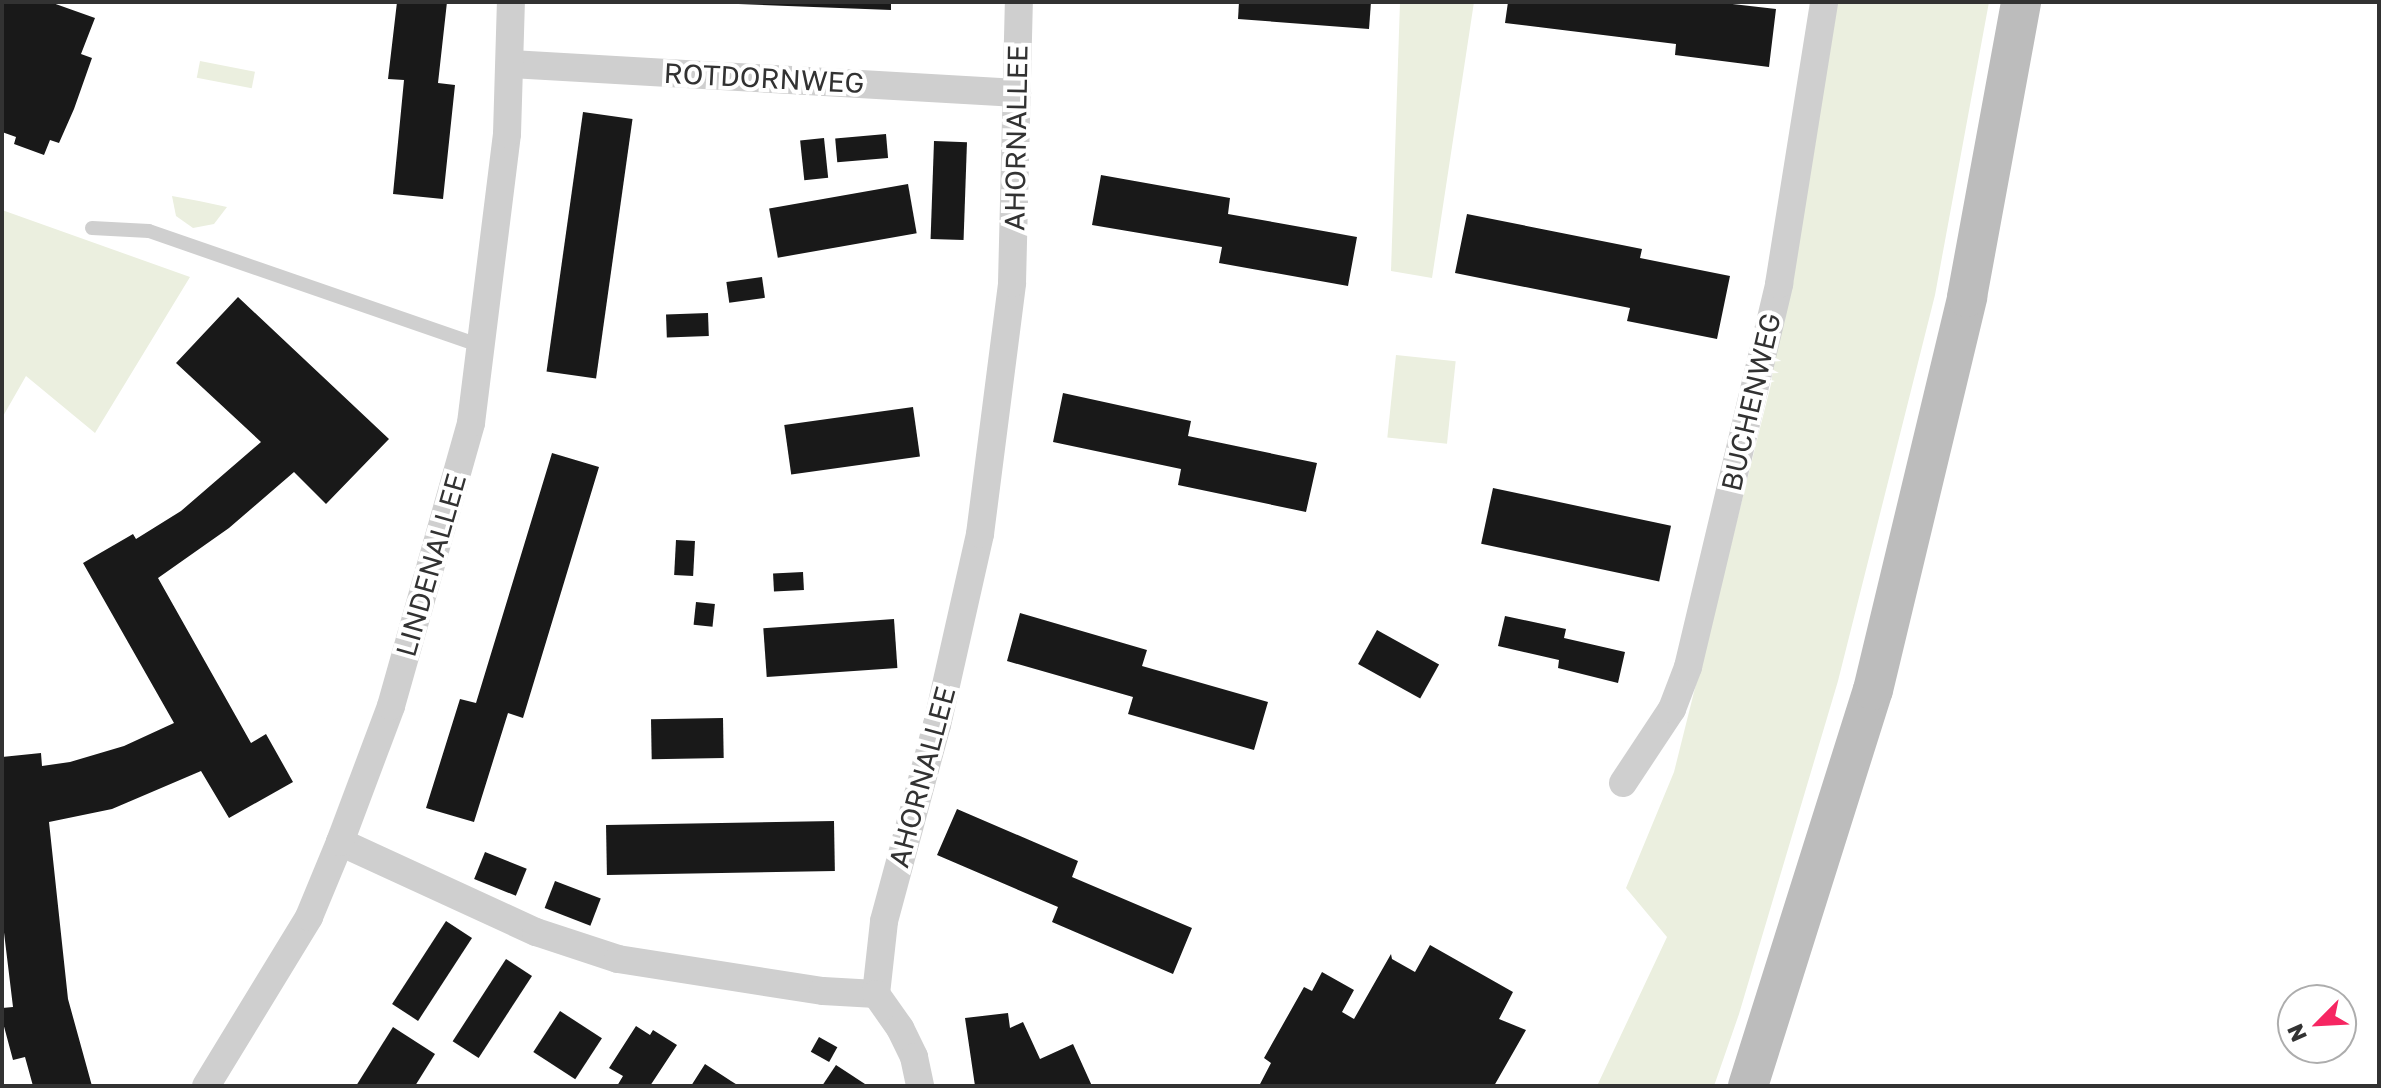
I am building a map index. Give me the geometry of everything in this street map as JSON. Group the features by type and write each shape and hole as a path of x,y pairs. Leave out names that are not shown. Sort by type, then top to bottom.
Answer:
{"main road":[{"path":"1748,1086 1873,690 1967,297 2021,2"}],"street":[{"name":"LINDENALLEE","path":"206,1086 309,917 340,842 391,706 471,423 507,134 511,2"},
{"name":"AHORNALLEE","path":"876,994 884,921 937,725 980,534 1012,283 1019,2"},
{"name":"BUCHENWEG","path":"1623,783 1672,709 1688,667 1779,284 1824,2"},
{"name":"ROTDORNWEG","path":"511,64 1017,93"},
{"path":"340,842 536,932 618,959 823,991 876,994 900,1028 914,1057 920,1086"}],"lane":[{"path":"92,228 149,231 483,346"}],"green space":[{"path":"1400,2 1474,2 1432,278 1391,271"},
{"path":"1823,2 1989,2 1935,295 1838,681 1739,1014 1714,1086 1597,1086 1667,937 1626,888 1674,772 1771,384"},
{"path":"200,61 255,72 252,88 197,78"},
{"path":"172,196 227,207 214,224 193,228 176,216"},
{"path":"2,210 190,277 95,433 26,376 2,418"},
{"path":"1396,355 1456,361 1447,444 1387,438"}],"building":[{"path":"2,2 50,2 95,18 81,54 92,58 74,109 59,143 50,140 44,155 14,144 16,137 2,132"},
{"path":"397,2 447,2 438,83 455,85 443,199 393,194 404,80 388,79"},
{"path":"687,2 891,2 891,10"},
{"path":"1239,2 1371,2 1369,29 1238,19"},
{"path":"1508,2 1715,2 1776,9 1769,67 1675,55 1676,44 1505,23"},
{"path":"583,112 633,119 596,378 547,371"},
{"path":"886,134 888,158 837,162 835,138"},
{"path":"824,138 828,178 804,180 800,141"},
{"path":"934,141 967,142 964,240 931,239"},
{"path":"1101,175 1230,198 1228,214 1357,237 1348,286 1219,263 1222,247 1092,225"},
{"path":"908,184 917,233 778,258 769,208"},
{"path":"1467,214 1642,249 1640,258 1730,276 1717,339 1627,321 1630,308 1455,273"},
{"path":"762,277 765,298 729,303 726,282"},
{"path":"238,297 389,439 326,504 294,472 229,528 158,578 251,743 266,734 293,782 229,818 201,771 112,809 49,822 68,999 92,1086 33,1086 25,1057 13,1060 2,1019 2,1008 13,1007 2,916 2,757 41,753 42,766 70,762 124,746 174,723 83,563 133,534 136,539 181,511 261,442 176,363"},
{"path":"708,313 709,336 667,337 666,314"},
{"path":"1063,393 1191,421 1188,436 1317,463 1306,512 1178,485 1181,469 1053,442"},
{"path":"913,407 920,457 791,475 784,425"},
{"path":"552,453 599,467 523,718 508,713 474,822 426,808 460,699 476,703"},
{"path":"1493,488 1671,526 1659,582 1481,544"},
{"path":"676,540 695,541 693,576 674,575"},
{"path":"803,572 804,590 774,592 773,574"},
{"path":"696,602 715,604 712,627 694,625"},
{"path":"1020,613 1147,650 1142,666 1268,702 1254,750 1128,714 1133,697 1007,661"},
{"path":"1505,616 1566,629 1564,638 1625,652 1618,683 1558,668 1559,660 1498,646"},
{"path":"894,619 897,668 767,677 763,628"},
{"path":"1377,630 1439,664 1420,699 1358,664"},
{"path":"723,718 724,758 652,759 651,719"},
{"path":"957,809 1078,861 1072,877 1192,928 1173,974 1052,922 1058,907 937,855"},
{"path":"834,821 835,871 607,875 606,825"},
{"path":"485,852 527,869 516,896 474,879"},
{"path":"555,881 601,899 590,926 545,908"},
{"path":"446,921 472,938 418,1021 392,1004"},
{"path":"1430,945 1513,992 1499,1019 1526,1030 1494,1086 1259,1086 1271,1063 1264,1058 1304,987 1312,991 1322,972 1354,990 1342,1012 1354,1019 1391,954 1392,959 1415,972"},
{"path":"506,959 532,976 479,1058 453,1041"},
{"path":"560,1011 602,1038 575,1079 533,1052"},
{"path":"1008,1013 1010,1028 1023,1022 1040,1059 1073,1044 1092,1086 975,1086 965,1018"},
{"path":"636,1026 650,1035 653,1030 677,1045 650,1086 617,1086 623,1076 609,1068"},
{"path":"393,1027 435,1054 415,1086 356,1086"},
{"path":"819,1037 837,1047 829,1062 811,1052"},
{"path":"705,1064 731,1081 739,1086 691,1086"},
{"path":"836,1065 865,1084 822,1086"}]}
